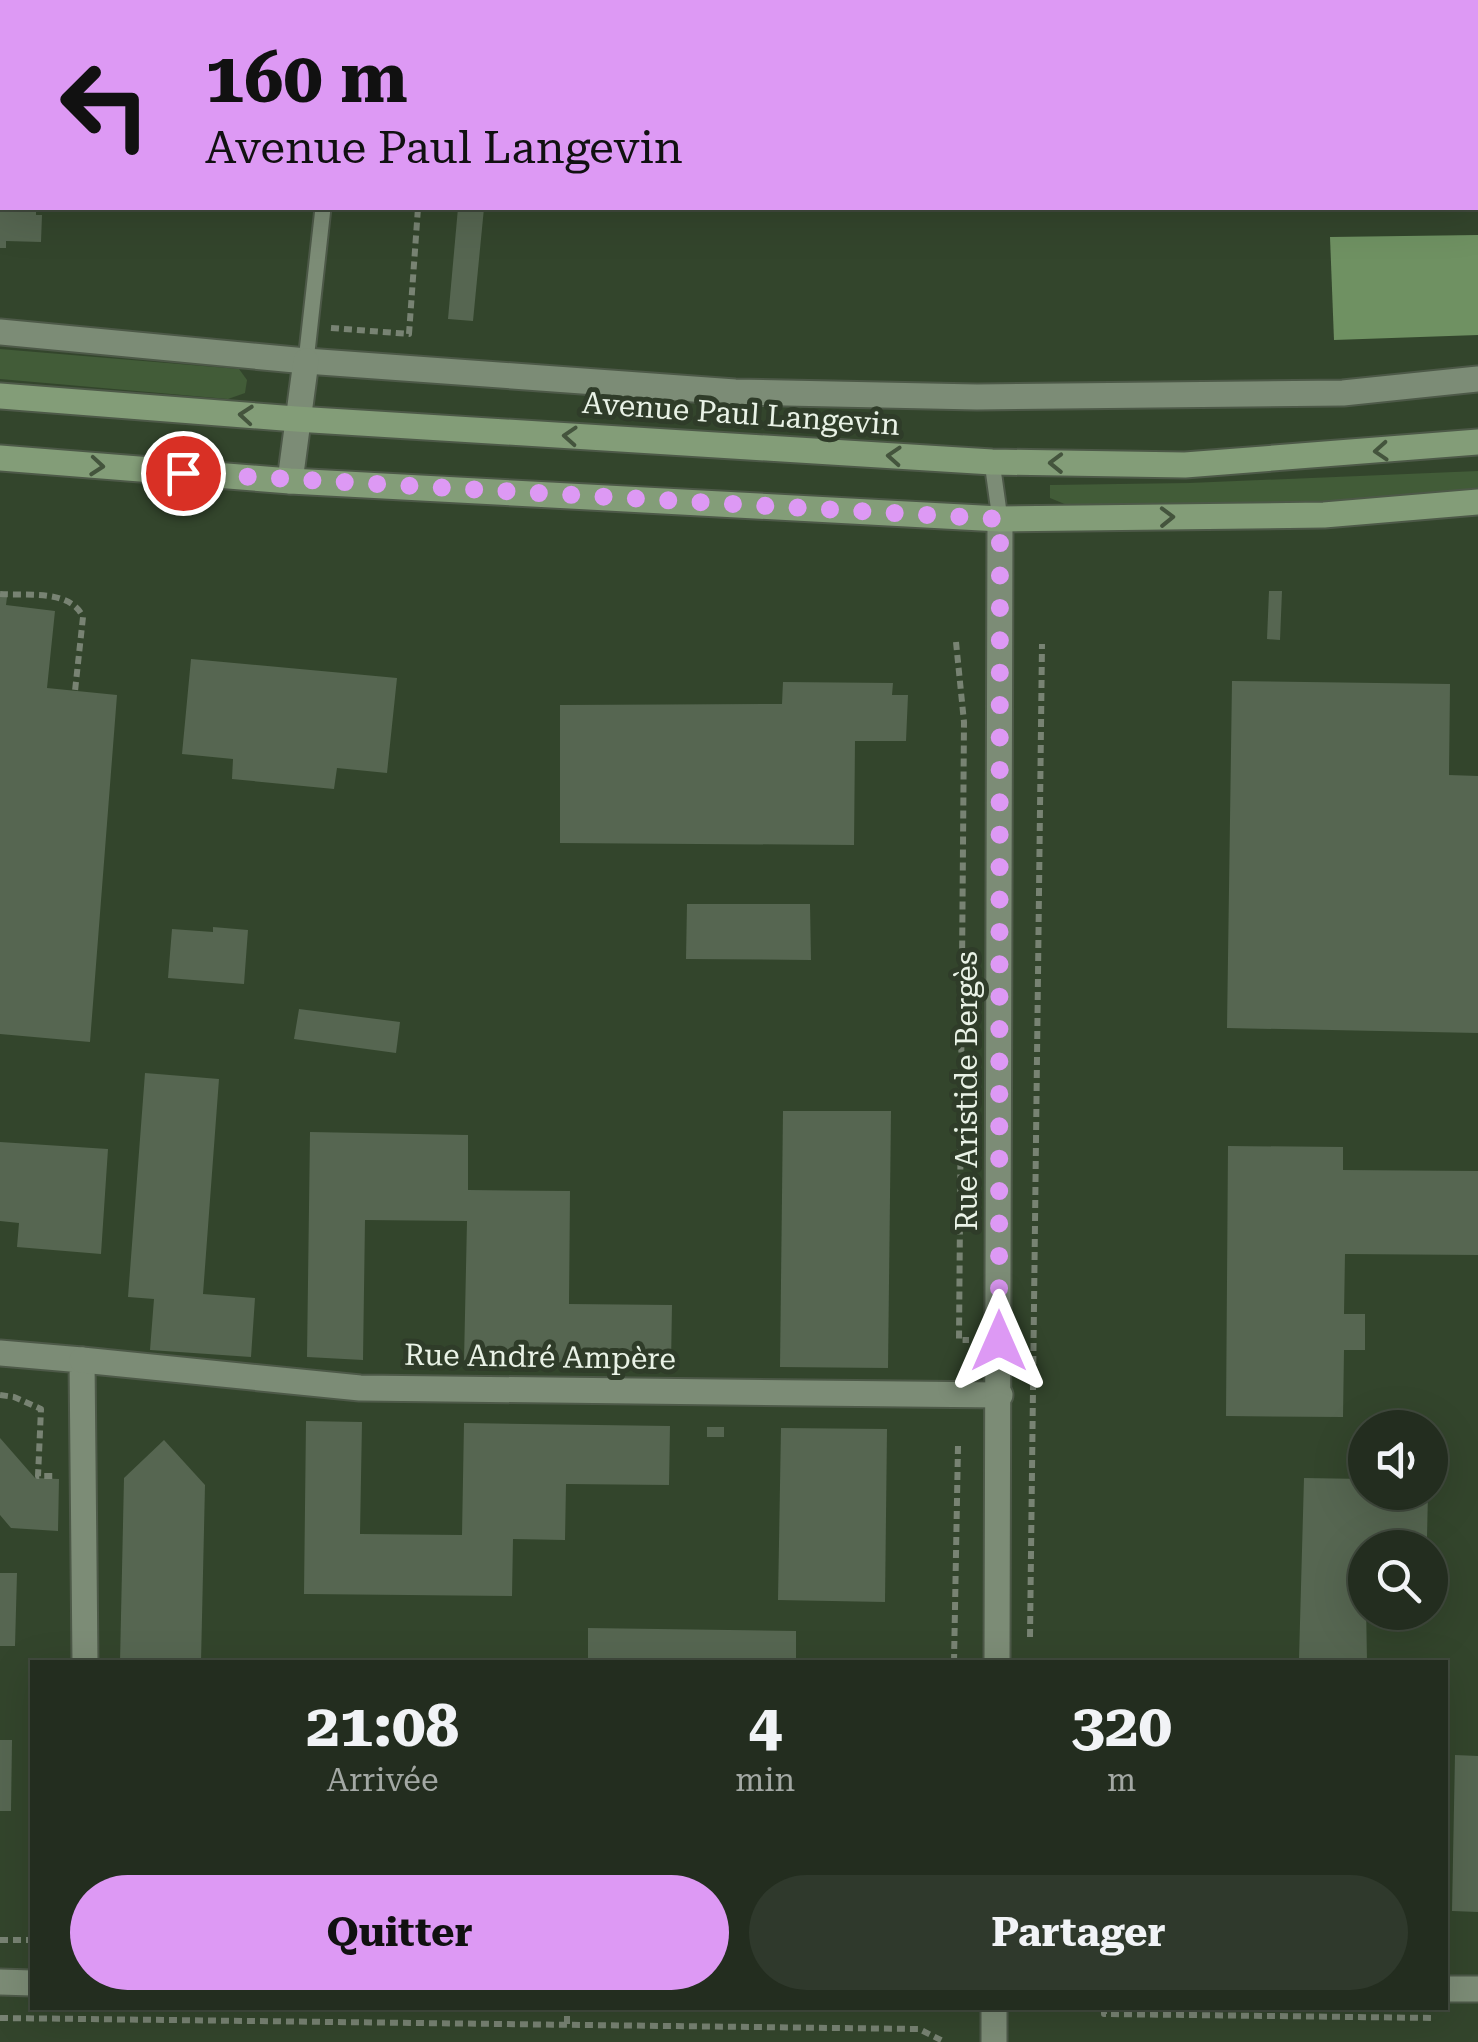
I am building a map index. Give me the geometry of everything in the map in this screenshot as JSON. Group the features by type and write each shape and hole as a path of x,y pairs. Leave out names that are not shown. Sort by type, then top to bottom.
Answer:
{"main road":[{"name":"Avenue Paul Langevin","path":"0,396 296,420 992,462 1185,465 1478,442"},
{"path":"0,458 290,481 1000,519 1324,515 1478,502"}],"street":[{"path":"0,332 306,360 735,392 958,396 1343,393 1478,379"},
{"path":"290,481 306,360"},
{"name":"Rue Aristide Bergès","path":"997,1660 1000,519"},
{"name":"Rue André Ampère","path":"0,1353 360,1388 1000,1395"},
{"path":"82,1360 85,1660"},
{"path":"0,1982 30,1983"},
{"path":"1448,1989 1478,1989"},
{"path":"994,2010 994,2042"}],"lane":[{"path":"306,360 323,210"},
{"path":"992,462 1000,519"}],"path":[{"path":"310,326 409,334 418,210"},
{"path":"0,594 68,599 78,606 83,616 74,691"},
{"path":"956,642 964,722 959,1340 1033,1341"},
{"path":"1030,1644 1042,644"},
{"path":"0,1395 14,1396 42,1410 38,1476 83,1478"},
{"path":"954,1660 958,1446"},
{"path":"0,1940 30,1940"},
{"path":"566,2024 567,2010"},
{"path":"1104,2010 1104,2014 1438,2018"},
{"path":"0,2018 918,2029 945,2042"}],"shaded area":[{"path":"0,210 1478,210 1478,2042 0,2042"},
{"path":"1478,235 1478,335 1334,340 1330,237"},
{"path":"0,349 239,369 247,380 245,393 228,399 0,379"},
{"path":"1478,471 1478,493 1306,505 1067,505 1050,498 1050,485"}],"building":[{"path":"0,210 36,210 36,215 42,215 41,242 6,241 6,248 0,248"},
{"path":"458,210 484,210 473,321 448,319"},
{"path":"1269,591 1282,591 1280,640 1267,639"},
{"path":"0,596 7,597 6,605 55,611 47,688 117,695 90,1042 0,1034"},
{"path":"191,659 397,678 387,773 337,768 334,789 232,779 233,759 182,754"},
{"path":"1232,681 1450,684 1449,775 1478,776 1478,1033 1227,1028"},
{"path":"783,682 893,683 892,695 908,695 906,741 855,741 854,845 560,843 560,705 782,704"},
{"path":"687,904 810,904 811,960 686,959"},
{"path":"213,927 248,930 244,984 168,978 172,929 213,932"},
{"path":"299,1009 400,1022 396,1053 294,1039"},
{"path":"145,1073 219,1079 203,1294 255,1298 251,1357 150,1350 154,1299 128,1297"},
{"path":"783,1111 891,1111 888,1368 780,1367"},
{"path":"310,1132 468,1135 468,1190 570,1191 569,1304 672,1305 671,1364 464,1361 467,1221 365,1220 363,1360 307,1357"},
{"path":"0,1142 108,1149 101,1254 17,1247 19,1223 0,1221"},
{"path":"1228,1146 1343,1147 1343,1170 1478,1171 1478,1255 1345,1254 1344,1314 1365,1314 1365,1350 1344,1350 1343,1417 1226,1416"},
{"path":"306,1421 362,1422 360,1534 462,1535 464,1423 670,1426 669,1485 566,1484 565,1540 513,1539 512,1596 304,1594"},
{"path":"707,1427 724,1427 724,1437 707,1437"},
{"path":"781,1428 887,1429 885,1602 778,1600"},
{"path":"0,1438 35,1478 59,1479 58,1531 11,1528 0,1515"},
{"path":"164,1440 205,1485 201,1660 120,1660 124,1478"},
{"path":"1304,1478 1348,1479 1348,1510 1428,1510 1427,1530 1348,1530 1348,1630 1366,1630 1367,1660 1299,1659"},
{"path":"0,1573 17,1573 15,1646 0,1646"},
{"path":"588,1628 796,1631 796,1660 588,1660"},
{"path":"0,1740 12,1740 11,1811 0,1811"},
{"path":"1455,1755 1478,1756 1478,1912 1452,1911"}],"route":[{"path":"183,473 1000,519 999,1341"}]}
